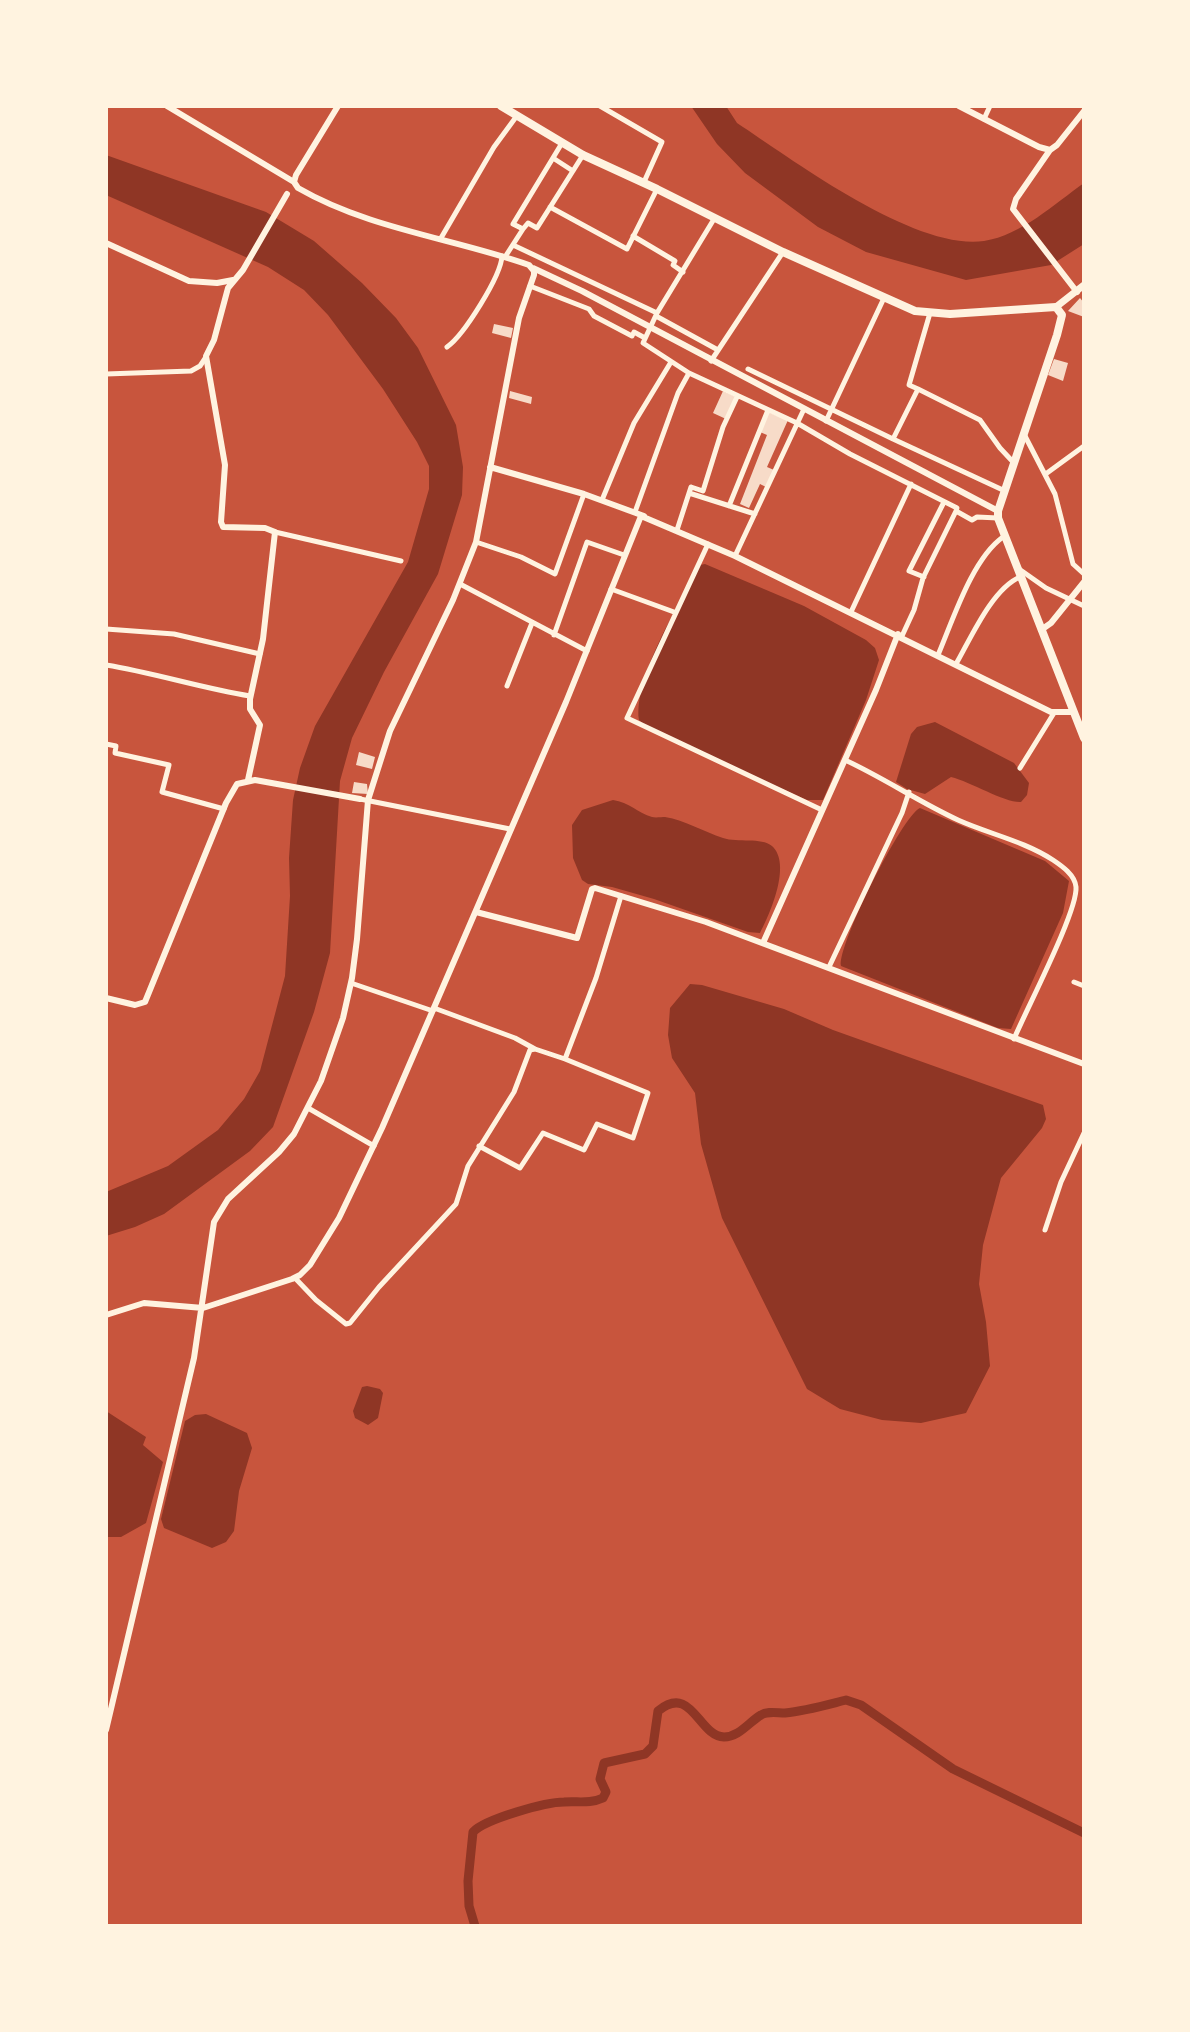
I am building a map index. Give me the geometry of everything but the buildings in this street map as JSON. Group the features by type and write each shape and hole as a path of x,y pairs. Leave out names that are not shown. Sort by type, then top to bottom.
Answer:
{"main road":[{"path":"501,106 583,155 783,252 915,311 992,313 1056,307 1082,287"},
{"path":"1056,307 1062,319 998,514 1003,537 1084,738"}],"street":[{"path":"167,106 294,182 301,190 338,209 532,268 998,514"},
{"path":"106,374 191,371 200,366 214,340 228,288 243,270 305,158 338,106"},
{"path":"600,106 662,142 643,183"},
{"path":"959,106 1050,150"},
{"path":"984,119 990,106"},
{"path":"1082,287 1056,265 1012,205 1050,150 1084,111"},
{"path":"441,238 515,112"},
{"path":"523,229 513,224 562,143"},
{"path":"447,347 462,332 487,294 504,257 523,229 528,223 537,228 583,155"},
{"path":"553,158 573,171"},
{"path":"550,207 627,249 657,189"},
{"path":"714,219 656,315 643,343 689,373 797,423 957,508 956,511 972,520 998,514"},
{"path":"633,236 675,261 673,265 683,272"},
{"path":"106,243 189,281 217,283 233,280"},
{"path":"513,245 656,315 718,350"},
{"path":"711,361 783,252"},
{"path":"106,1730 194,1358 214,1222 228,1199 294,1134 334,1045 351,983 368,800 390,731 460,584 476,542 519,318 534,275 532,268"},
{"path":"530,286 589,309 594,316 632,336 634,332 645,338"},
{"path":"826,421 884,298"},
{"path":"930,313 909,385 980,420 1015,464"},
{"path":"206,356 225,465 223,527 265,528 401,561"},
{"path":"602,500 634,423 671,362"},
{"path":"748,369 1005,491"},
{"path":"635,512 678,393 689,373"},
{"path":"893,439 918,389"},
{"path":"677,530 691,487 703,491 723,427 737,397"},
{"path":"735,556 804,409"},
{"path":"729,506 768,410"},
{"path":"1025,436 1047,473 1060,508 1069,555 1073,564 1084,574"},
{"path":"1047,473 1084,446"},
{"path":"490,467 635,512 900,635 1054,713 1072,712"},
{"path":"851,612 911,484"},
{"path":"689,493 755,514"},
{"path":"476,542 521,557 555,574 584,494"},
{"path":"924,577 909,571 944,502"},
{"path":"763,943 956,511"},
{"path":"106,1315 144,1303 203,1308 295,1278 310,1265 339,1218 374,1146 587,651 638,518 644,516"},
{"path":"248,780 260,725 250,709 250,696 260,654 275,532"},
{"path":"938,655 977,571 993,544 1003,537"},
{"path":"554,635 587,542 624,555"},
{"path":"708,544 627,718 822,810"},
{"path":"1014,562 1040,584 1084,606"},
{"path":"956,664 996,597 1009,582 1020,577"},
{"path":"1041,630 1051,623 1084,582"},
{"path":"460,584 587,651"},
{"path":"611,589 674,612"},
{"path":"507,686 532,623"},
{"path":"106,629 174,634 260,654"},
{"path":"106,665 152,672 250,696"},
{"path":"1020,768 1054,713"},
{"path":"106,744 116,746 115,753 169,765 162,792 224,809"},
{"path":"845,760 957,820 1051,858 1074,880 1074,897 1067,919 1014,1039"},
{"path":"106,998 135,1005 145,1002 237,784 248,780 368,800 510,829"},
{"path":"829,967 909,792"},
{"path":"476,912 577,938 593,888 763,943 1084,1064"},
{"path":"565,1059 596,978 621,896"},
{"path":"1074,982 1084,986"},
{"path":"351,983 515,1038 535,1049 648,1093 633,1138 597,1124 584,1150 543,1133 520,1168 479,1146"},
{"path":"295,1278 346,1324 354,1320 372,1295 456,1204 462,1180 479,1146 514,1092 530,1050 535,1049"},
{"path":"308,1108 374,1146"},
{"path":"1045,1230 1061,1182 1084,1133"}],"shaded area":[{"path":"691,106 726,106 737,123 856,200 924,232 956,240 998,238 1037,218 1084,183 1084,244 1051,265 966,280 866,252 818,227 745,173 717,144"},
{"path":"106,155 266,212 314,241 362,283 396,318 418,348 456,425 463,467 462,495 438,574 352,738 340,781 330,953 314,1012 273,1127 250,1151 164,1214 106,1236 106,1192 168,1166 218,1130 244,1099 260,1071 285,976 293,800 300,768 315,726 408,562 429,489 429,466 383,389 328,315 304,290 268,267 106,195"},
{"path":"705,564 804,606 875,648 879,660 866,700 823,800 807,800 650,730 639,720 643,682 651,662 700,565"},
{"path":"935,722 1014,763 1029,783 1027,795 1021,802 951,777 925,794 896,782 911,734 917,727"},
{"path":"613,800 652,817 687,823 723,838 772,846 778,854 780,876 760,933 748,932 654,899 582,880 573,858 572,825 582,810"},
{"path":"920,808 1045,861 1069,881 1063,913 1011,1029 998,1028 841,966 849,934 872,882 911,816"},
{"path":"690,984 784,1009 833,1030 1043,1105 1046,1119 1042,1128 1001,1178 983,1245 979,1284 990,1366 966,1413 921,1423 882,1420 840,1409 807,1389 722,1218 701,1144 695,1093 672,1058 668,1035 670,1008"},
{"path":"362,1387 380,1389 383,1393 378,1418 368,1425 355,1418 353,1411"},
{"path":"106,1411 146,1437 143,1445 163,1462 146,1523 121,1537 106,1537"},
{"path":"206,1414 247,1433 252,1448 239,1491 234,1531 226,1542 212,1548 164,1528 161,1519 185,1421 195,1415"}],"waterway":[{"path":"475,1926 469,1906 468,1881 473,1832 490,1822 530,1808 603,1798 606,1792 600,1779 604,1763 645,1754 653,1746 658,1711 670,1704 679,1703 687,1707 708,1729 724,1737 739,1732 763,1714 800,1711 846,1700 861,1705 953,1769 1084,1833"}]}
